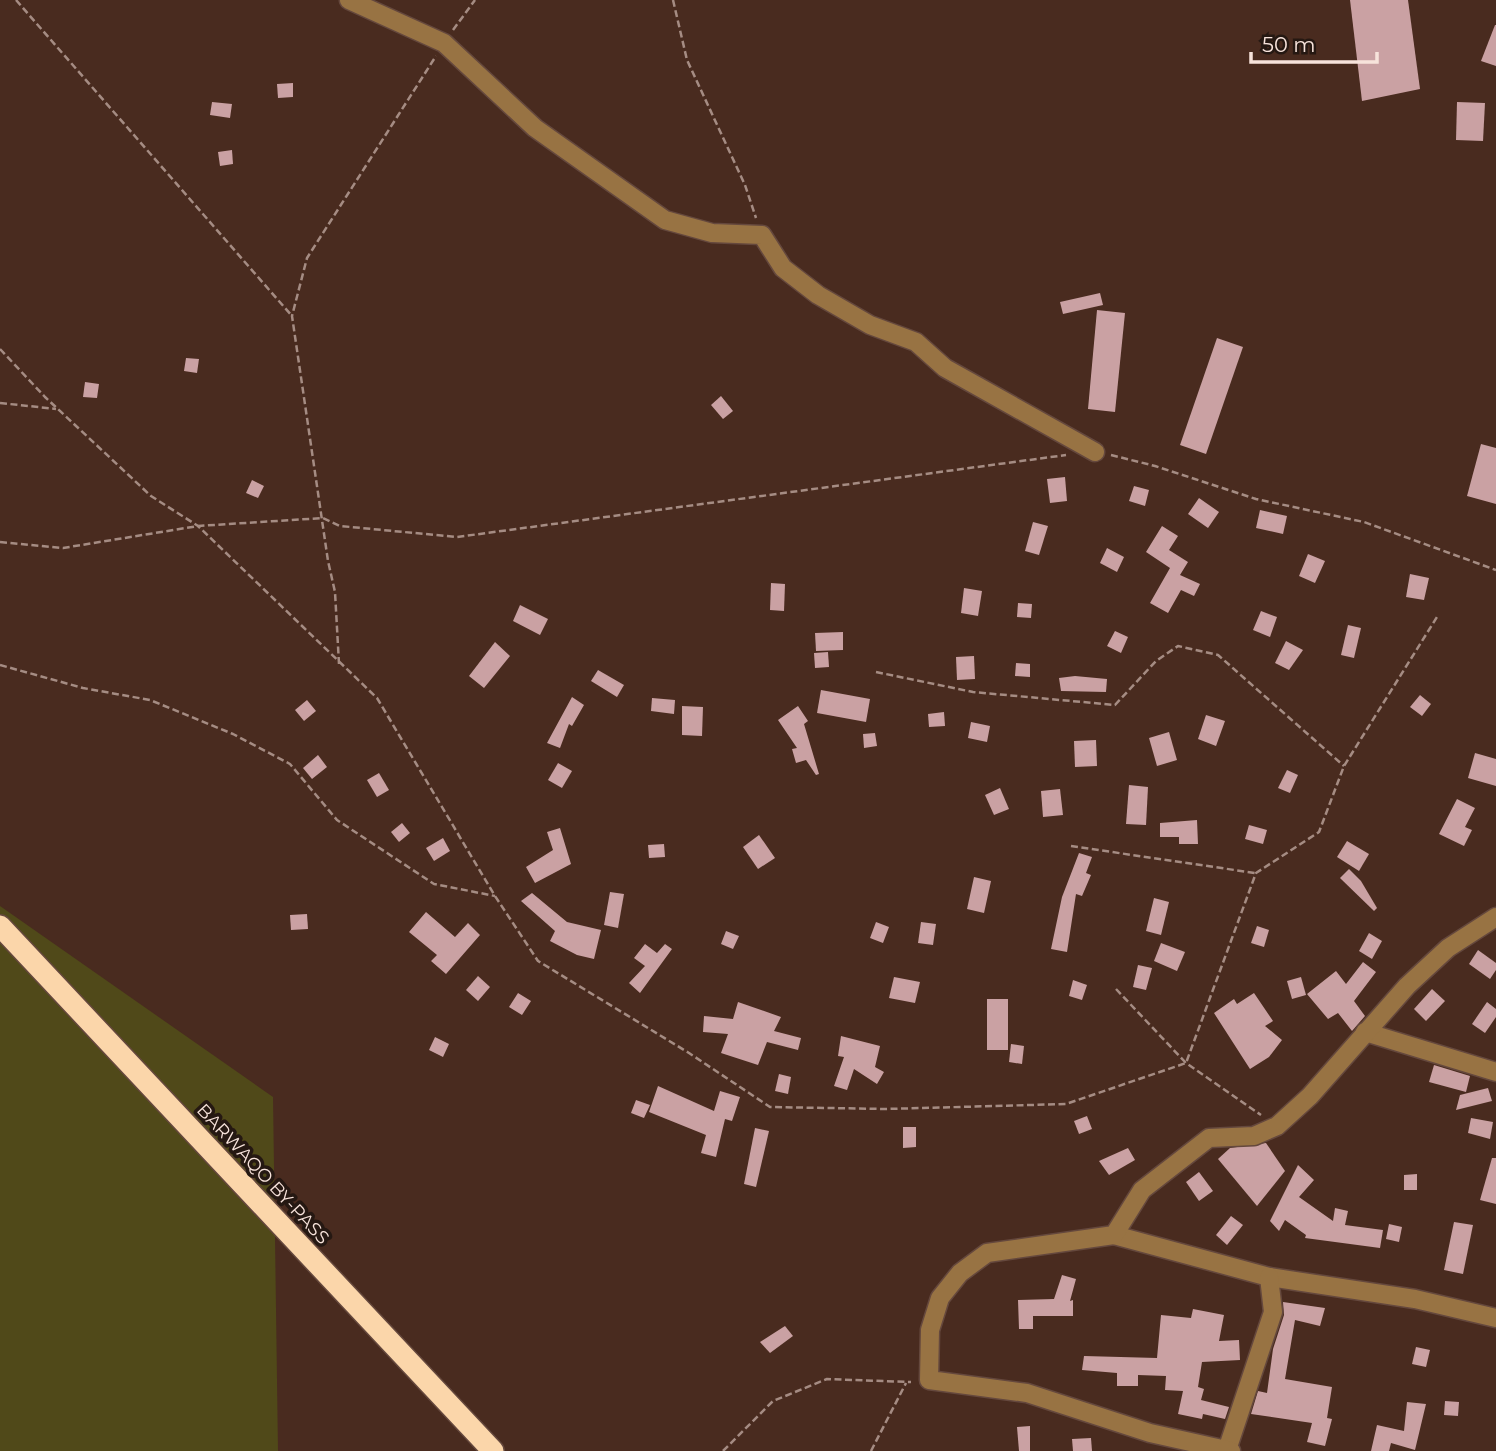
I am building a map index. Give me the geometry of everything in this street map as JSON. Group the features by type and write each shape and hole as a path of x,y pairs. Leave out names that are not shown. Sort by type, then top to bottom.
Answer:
{"highway":[{"name":"BARWAQO BY-PASS","path":"0,926 494,1451"}],"street":[{"path":"349,0 444,43 535,128 666,220 712,233 762,235 783,268 818,295 870,325 916,342 945,368 1095,452"},
{"path":"1114,1235 1142,1190 1209,1138 1254,1136 1278,1126 1310,1096 1366,1032 1448,948 1496,917"},
{"path":"1366,1032 1496,1072"},
{"path":"1269,1277 1273,1312 1229,1450 1150,1433 1027,1393 929,1380 930,1330 940,1298 960,1273 987,1253 1114,1235 1269,1277 1415,1299 1496,1318"}],"path":[{"path":"16,0 292,316"},
{"path":"339,664 335,592 292,316 307,258 444,43 475,0"},
{"path":"673,0 687,60 745,185 762,235"},
{"path":"0,349 58,410 151,496 198,526 377,698 495,896 538,961 689,1053 770,1107 886,1109 1066,1104 1186,1063"},
{"path":"0,403 58,410"},
{"path":"0,542 63,548 198,526 323,518 340,526 457,537 1095,452 1155,466 1256,499 1364,522 1496,570"},
{"path":"1186,1063 1256,873 1319,832 1344,766 1437,617"},
{"path":"876,672 973,692 1115,705 1156,661 1178,646 1218,655 1344,766"},
{"path":"0,665 83,688 150,701 233,734 290,764 337,820 434,884 495,896"},
{"path":"1071,846 1256,873"},
{"path":"1116,989 1186,1063 1278,1126"},
{"path":"723,1451 773,1401 827,1379 906,1382 871,1451"}],"shaded area":[{"path":"0,906 273,1097 278,1451 0,1451"}],"building":[{"path":"1350,0 1408,0 1420,89 1362,101"},
{"path":"1496,25 1496,66 1481,61"},
{"path":"293,83 293,97 278,98 277,84"},
{"path":"212,102 232,104 230,118 210,115"},
{"path":"1457,102 1485,103 1483,141 1456,140"},
{"path":"232,150 233,164 220,166 218,152"},
{"path":"1100,293 1103,305 1063,314 1060,302"},
{"path":"1097,310 1125,313 1115,412 1088,409"},
{"path":"1217,338 1243,347 1206,454 1180,445"},
{"path":"186,358 199,359 197,373 184,371"},
{"path":"85,382 99,384 97,398 83,397"},
{"path":"721,396 733,411 723,419 711,405"},
{"path":"1481,444 1496,448 1496,504 1467,496"},
{"path":"1065,477 1067,501 1050,503 1047,479"},
{"path":"252,480 264,486 258,498 246,493"},
{"path":"1134,486 1149,490 1145,506 1129,501"},
{"path":"1199,498 1219,512 1208,528 1188,514"},
{"path":"1260,510 1287,516 1283,534 1256,528"},
{"path":"1033,522 1048,526 1039,555 1025,551"},
{"path":"1162,526 1178,536 1169,550 1188,562 1180,575 1200,584 1194,596 1181,590 1168,613 1150,603 1170,568 1146,552"},
{"path":"1107,548 1124,557 1117,572 1100,563"},
{"path":"1308,554 1325,561 1315,583 1299,576"},
{"path":"1410,574 1429,578 1424,600 1406,597"},
{"path":"771,583 785,584 784,611 770,610"},
{"path":"964,588 982,591 978,616 961,613"},
{"path":"1018,603 1032,604 1031,618 1017,617"},
{"path":"520,605 548,619 540,635 513,621"},
{"path":"1261,611 1277,617 1270,637 1253,630"},
{"path":"1348,625 1361,628 1354,658 1341,655"},
{"path":"1115,631 1128,637 1121,653 1107,646"},
{"path":"843,632 843,650 816,651 815,633"},
{"path":"1286,641 1303,650 1289,670 1275,663"},
{"path":"495,642 510,656 484,688 469,676"},
{"path":"828,652 829,667 815,668 814,653"},
{"path":"974,656 975,679 957,680 956,657"},
{"path":"1016,663 1030,664 1030,677 1015,676"},
{"path":"598,670 624,685 617,697 591,681"},
{"path":"1075,676 1107,679 1106,692 1061,691 1059,678"},
{"path":"821,690 870,699 866,722 817,713"},
{"path":"1420,695 1431,704 1422,716 1410,707"},
{"path":"572,697 584,705 572,726 569,724 560,748 547,743"},
{"path":"652,698 675,700 674,714 651,711"},
{"path":"307,700 316,711 304,721 295,710"},
{"path":"682,706 703,707 702,736 682,735"},
{"path":"798,706 808,721 804,724 819,774 816,775 806,760 796,763 792,749 797,748 778,720"},
{"path":"944,712 945,726 929,727 928,714"},
{"path":"1206,715 1225,721 1216,746 1198,739"},
{"path":"971,722 990,726 987,742 968,738"},
{"path":"1169,732 1177,760 1157,766 1149,738"},
{"path":"875,733 877,746 864,748 863,734"},
{"path":"1096,740 1097,766 1075,767 1074,741"},
{"path":"1475,753 1496,759 1496,786 1468,778"},
{"path":"318,755 327,767 312,779 303,768"},
{"path":"558,763 572,771 562,788 548,780"},
{"path":"1287,770 1298,775 1290,793 1278,788"},
{"path":"379,773 389,790 377,797 367,780"},
{"path":"1129,785 1148,787 1146,825 1126,824"},
{"path":"1000,788 1009,809 994,815 985,795"},
{"path":"1060,789 1063,815 1043,817 1041,791"},
{"path":"1457,799 1475,808 1465,827 1472,830 1464,846 1439,834"},
{"path":"1197,820 1198,844 1179,844 1179,837 1160,837 1160,823"},
{"path":"402,823 410,833 399,842 391,832"},
{"path":"1249,825 1267,830 1263,844 1245,839"},
{"path":"560,828 571,864 535,883 526,867 553,850 547,832"},
{"path":"759,835 775,858 758,869 743,847"},
{"path":"443,838 450,851 434,861 426,848"},
{"path":"1347,841 1369,854 1359,871 1337,857"},
{"path":"664,844 665,857 649,858 648,845"},
{"path":"1079,853 1092,857 1086,873 1091,875 1082,896 1076,894 1067,952 1051,949 1062,897"},
{"path":"1349,869 1361,881 1377,908 1374,911 1340,878"},
{"path":"974,877 991,881 984,913 967,909"},
{"path":"610,892 624,894 618,928 604,925"},
{"path":"532,893 567,922 601,930 594,959 577,955 550,941 555,931 521,901"},
{"path":"1154,898 1169,902 1161,935 1146,931"},
{"path":"426,912 455,937 468,923 480,935 446,974 431,961 437,955 409,932"},
{"path":"307,914 308,929 291,930 290,915"},
{"path":"876,922 889,927 883,943 870,938"},
{"path":"921,922 936,924 933,945 918,943"},
{"path":"1257,926 1269,930 1264,947 1251,943"},
{"path":"726,931 739,936 733,949 721,944"},
{"path":"1369,933 1382,941 1372,959 1359,951"},
{"path":"1161,943 1185,952 1177,971 1154,961"},
{"path":"645,944 657,953 665,944 672,949 640,993 629,983 645,966 634,958"},
{"path":"1478,950 1496,963 1496,970 1490,979 1469,964"},
{"path":"1363,962 1376,972 1354,1001 1365,1016 1352,1031 1338,1013 1328,1019 1307,994 1336,971 1346,984"},
{"path":"1138,965 1152,968 1146,990 1133,987"},
{"path":"478,976 490,987 478,1001 466,990"},
{"path":"894,977 920,982 915,1003 889,998"},
{"path":"1301,977 1306,995 1292,999 1287,981"},
{"path":"1073,980 1087,985 1082,1000 1069,996"},
{"path":"1432,989 1445,1001 1426,1021 1414,1009"},
{"path":"518,993 531,1001 522,1015 509,1007"},
{"path":"1254,993 1273,1021 1265,1026 1282,1040 1269,1057 1250,1069 1214,1013 1234,999 1237,1004"},
{"path":"987,999 1008,999 1008,1050 987,1050"},
{"path":"738,1002 781,1017 774,1031 801,1038 798,1050 767,1042 758,1065 721,1053 728,1034 703,1032 704,1016 733,1019"},
{"path":"1487,1002 1496,1009 1496,1017 1485,1033 1472,1024"},
{"path":"841,1036 880,1046 875,1067 884,1072 877,1084 854,1069 847,1090 834,1086 844,1057 838,1056"},
{"path":"435,1037 449,1044 443,1057 429,1050"},
{"path":"1011,1044 1024,1046 1022,1064 1009,1062"},
{"path":"1434,1065 1470,1076 1466,1092 1429,1082"},
{"path":"779,1074 791,1077 788,1094 775,1091"},
{"path":"658,1086 714,1111 720,1091 740,1097 732,1121 725,1119 716,1157 701,1153 706,1135 649,1112"},
{"path":"1488,1088 1492,1101 1456,1110 1460,1095"},
{"path":"636,1100 650,1105 644,1118 631,1113"},
{"path":"1087,1116 1092,1129 1079,1134 1074,1121"},
{"path":"1471,1118 1493,1122 1490,1139 1468,1133"},
{"path":"903,1127 916,1127 916,1147 903,1148"},
{"path":"755,1128 769,1131 756,1187 744,1184"},
{"path":"1266,1143 1285,1171 1257,1206 1218,1159 1230,1148"},
{"path":"1128,1148 1135,1160 1109,1175 1099,1161"},
{"path":"1492,1158 1496,1158 1496,1204 1480,1200"},
{"path":"1298,1165 1314,1180 1299,1197 1333,1221 1335,1208 1348,1211 1345,1225 1383,1230 1380,1248 1305,1238 1306,1235 1285,1220 1279,1231 1270,1221"},
{"path":"1199,1172 1213,1191 1199,1201 1186,1182"},
{"path":"1417,1174 1417,1190 1404,1190 1404,1175"},
{"path":"1231,1216 1243,1225 1227,1245 1216,1235"},
{"path":"1454,1222 1473,1225 1463,1274 1444,1270"},
{"path":"1389,1224 1402,1227 1399,1242 1386,1239"},
{"path":"1062,1275 1076,1279 1070,1301 1073,1300 1073,1316 1033,1316 1033,1329 1019,1329 1018,1300 1054,1299"},
{"path":"1283,1302 1325,1308 1320,1326 1295,1320 1285,1379 1332,1387 1327,1418 1332,1419 1325,1446 1307,1442 1312,1423 1251,1414 1258,1391 1267,1393 1273,1349 1284,1315"},
{"path":"1193,1309 1224,1315 1219,1341 1239,1340 1240,1360 1202,1362 1198,1387 1204,1389 1201,1400 1229,1407 1225,1419 1203,1414 1202,1419 1178,1414 1183,1391 1165,1390 1166,1376 1138,1375 1138,1386 1117,1386 1117,1373 1082,1370 1084,1356 1157,1358 1161,1315 1191,1318"},
{"path":"785,1326 793,1336 770,1353 760,1342"},
{"path":"1416,1347 1430,1350 1426,1367 1412,1364"},
{"path":"1445,1401 1459,1402 1458,1416 1444,1415"},
{"path":"1407,1402 1426,1404 1415,1450 1391,1443 1389,1451 1371,1451 1377,1425 1404,1431"},
{"path":"1030,1426 1030,1451 1019,1451 1017,1427"},
{"path":"1091,1438 1092,1451 1073,1451 1072,1439"}]}
